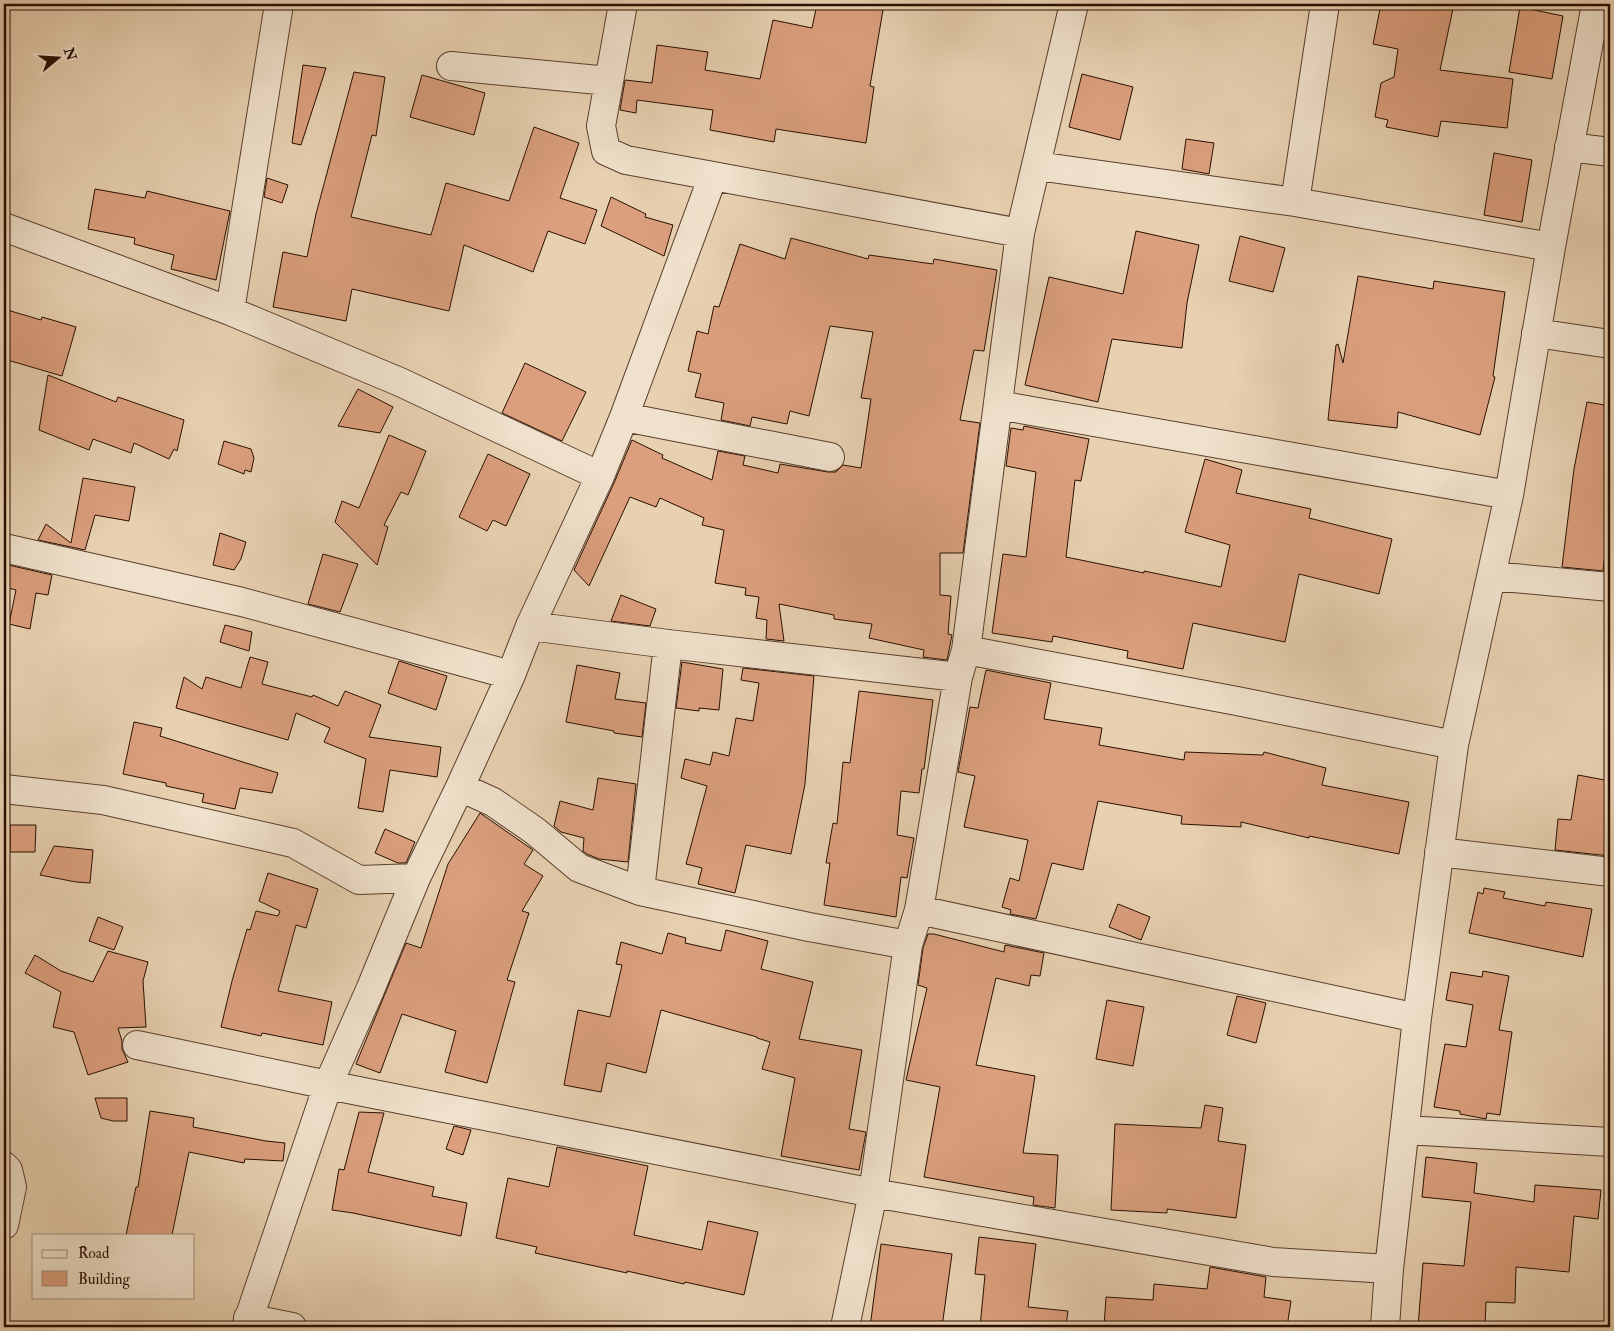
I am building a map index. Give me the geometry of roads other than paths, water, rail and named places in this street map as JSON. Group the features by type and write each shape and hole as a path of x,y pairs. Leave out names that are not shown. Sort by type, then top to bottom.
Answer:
{"street":[{"path":"230,311 279,4"},
{"path":"623,4 601,126 606,151 626,160 1020,233"},
{"path":"845,1327 873,1194 908,945 919,910 958,677 966,650 1020,233 1074,4"},
{"path":"1295,202 1325,4"},
{"path":"1385,1327 1389,1269 1417,1018 1454,745 1509,495 1551,247 1596,4"},
{"path":"451,66 609,81"},
{"path":"1569,147 1610,152"},
{"path":"1037,166 1295,202 1551,247"},
{"path":"292,1327 247,1323 328,1085 416,878 460,787 511,675 530,626 600,476 624,417 713,176"},
{"path":"4,227 230,311 400,382 600,476"},
{"path":"1536,332 1610,344"},
{"path":"998,405 1509,495"},
{"path":"624,417 830,457"},
{"path":"4,548 242,602 511,675"},
{"path":"1492,576 1610,587"},
{"path":"530,626 668,644 958,677"},
{"path":"640,891 668,644"},
{"path":"966,650 1237,701 1454,745"},
{"path":"460,787 493,802 521,821 579,868 640,891 809,927 908,945"},
{"path":"4,789 103,800 293,843 359,880 416,878"},
{"path":"1439,852 1610,872"},
{"path":"919,910 1417,1018"},
{"path":"138,1045 873,1194 1273,1262 1389,1269"},
{"path":"1405,1130 1610,1142"},
{"path":"4,1166 8,1170 12,1187 4,1225"}]}
